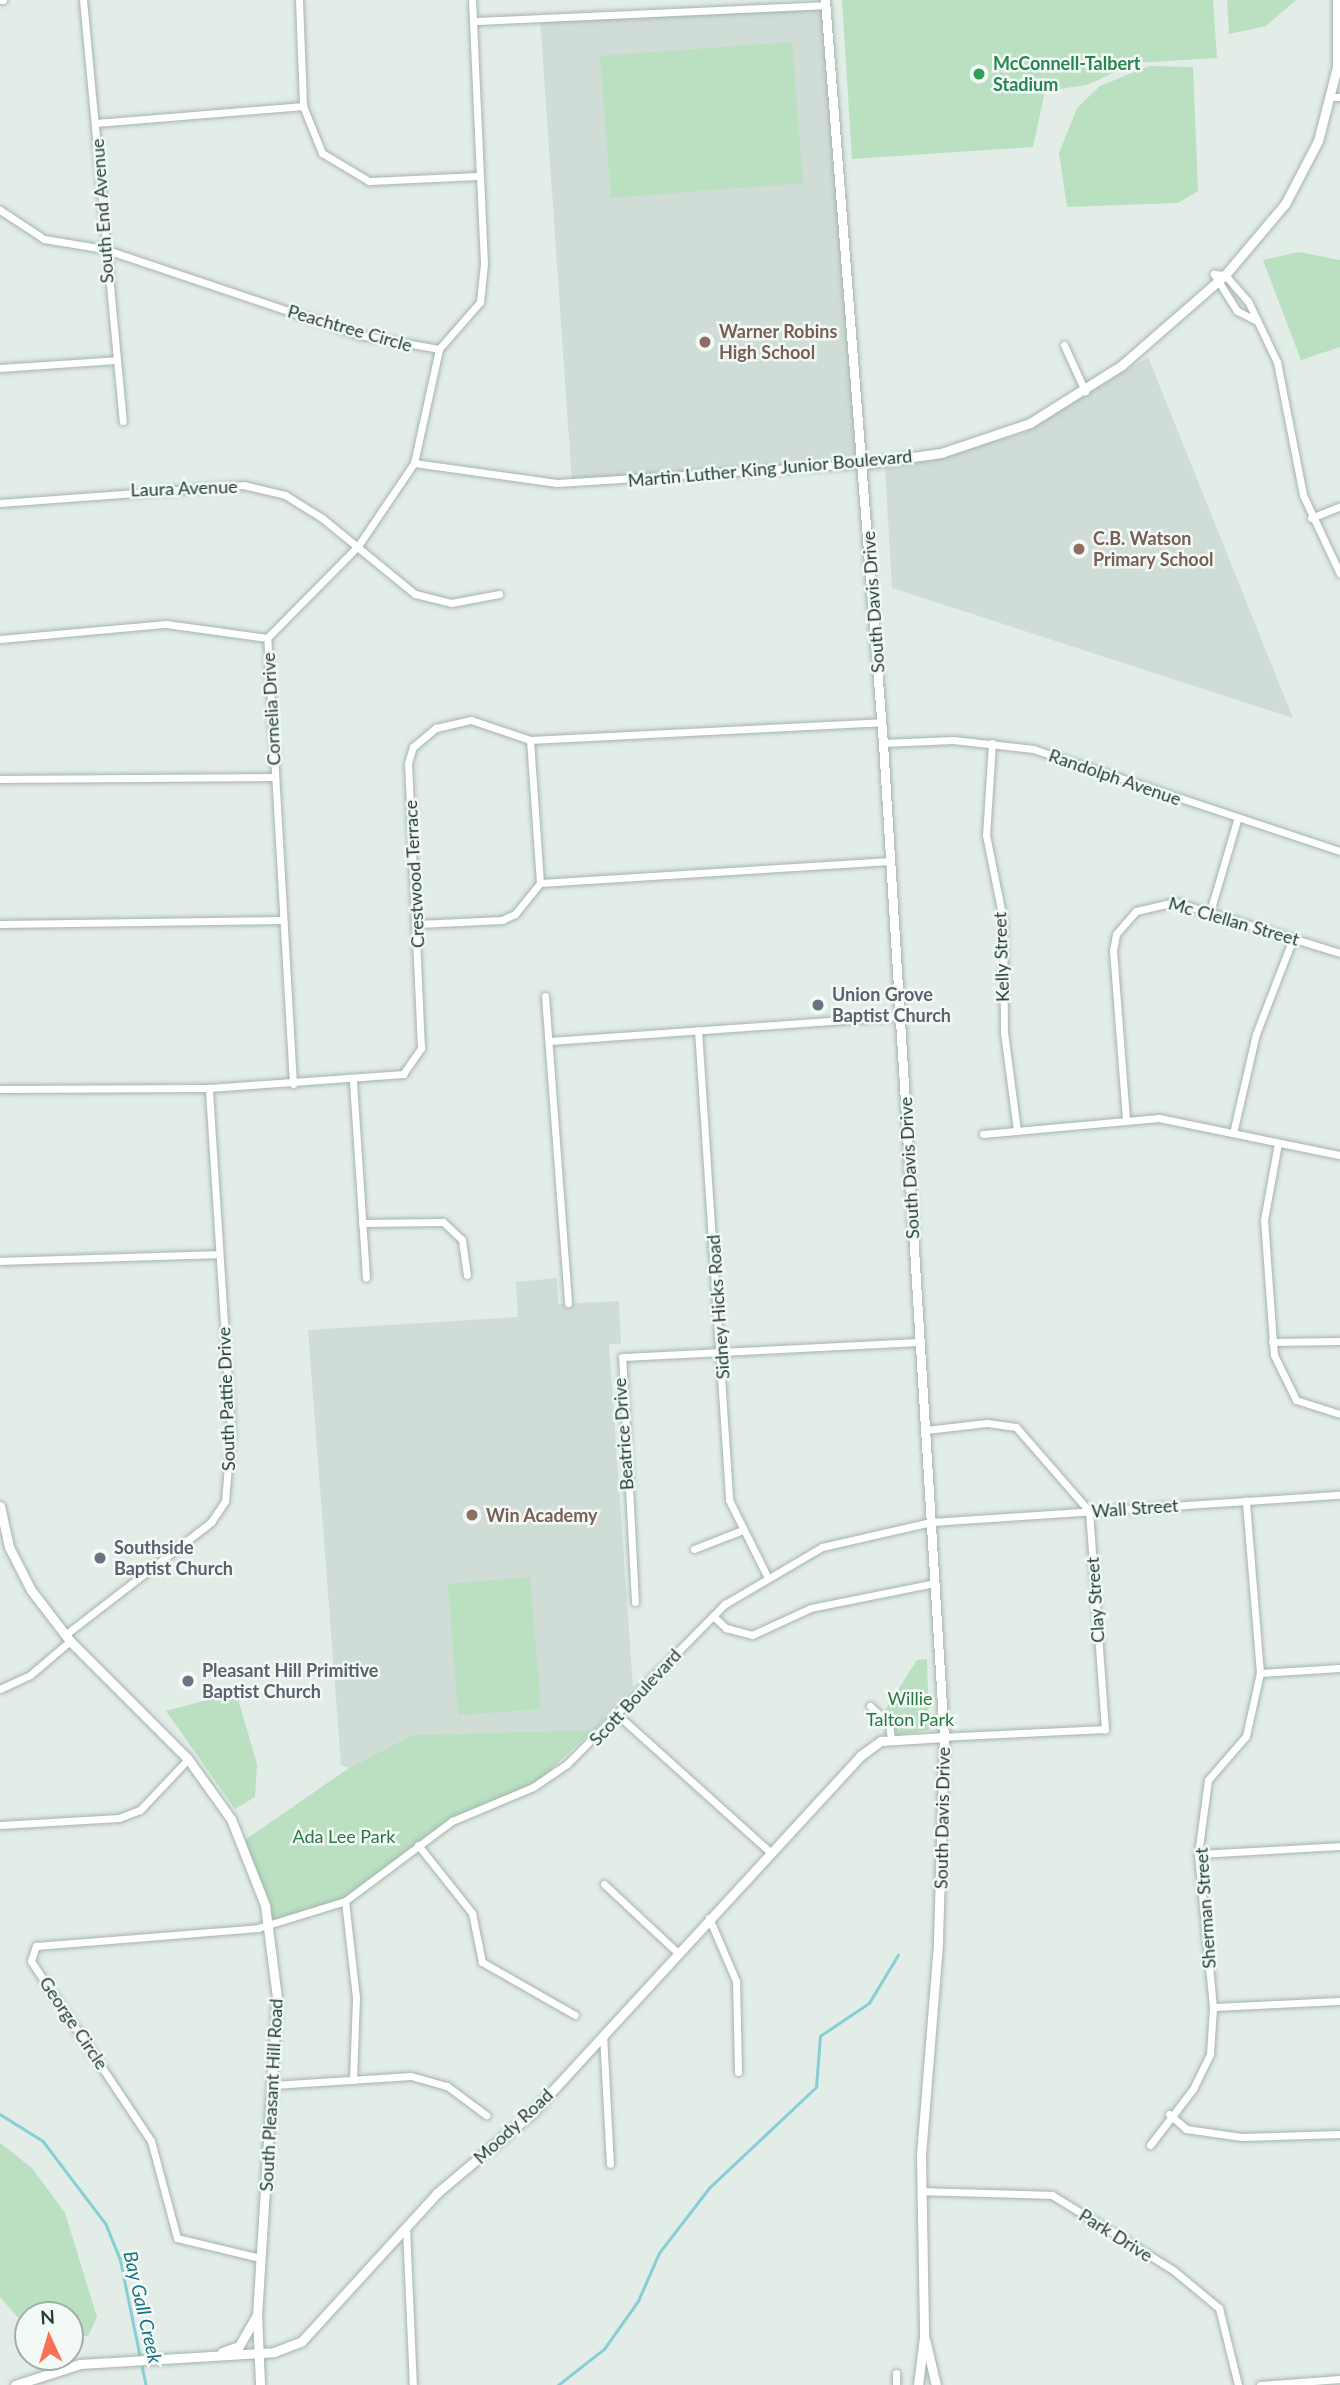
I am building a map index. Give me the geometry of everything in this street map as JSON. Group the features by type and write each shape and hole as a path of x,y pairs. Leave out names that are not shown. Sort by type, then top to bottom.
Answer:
{"street":[{"name":"South End Avenue","path":"83,0 96,123 104,248 123,421"},
{"path":"299,0 303,107 322,153 359,178 387,183 479,176"},
{"path":"439,349 480,302 475,21 472,0"},
{"name":"Martin Luther King Junior Boulevard","path":"414,463 557,483 863,464 993,437 1086,391 1225,275 1299,184 1336,97 1337,0"},
{"path":"475,21 825,2"},
{"name":"South Davis Drive","path":"825,2 882,722 944,1737 922,2191 924,2337 918,2385"},
{"path":"96,123 303,107"},
{"name":"Peachtree Circle","path":"0,210 44,239 104,248 359,335 439,349"},
{"path":"1225,275 1255,320 1286,385 1295,467 1311,518 1340,574"},
{"path":"1215,284 1237,311 1255,320"},
{"path":"1063,345 1086,391"},
{"name":"Cornelia Drive","path":"293,1084 267,638 358,547 414,463 439,349"},
{"path":"0,368 116,360"},
{"name":"Laura Avenue","path":"0,503 243,485 285,495 358,547 415,594 451,603 499,594"},
{"path":"1311,518 1340,506"},
{"path":"0,639 166,624 267,638"},
{"name":"Crestwood Terrace","path":"0,1088 209,1088 353,1082 389,1079 417,1059 418,923 408,763 413,747 436,728 471,720 530,740 882,722"},
{"path":"418,923 502,920 515,914 540,883 530,740"},
{"name":"Randolph Avenue","path":"883,743 992,743 1032,749 1237,820 1340,852"},
{"name":"Kelly Street","path":"992,743 986,835 1003,919 1004,1032 1017,1131"},
{"path":"0,779 274,777"},
{"path":"1210,912 1237,820"},
{"path":"540,883 890,860"},
{"name":"Mc Clellan Street","path":"1126,1119 1112,972 1116,934 1136,911 1161,900 1210,912 1340,953"},
{"path":"0,924 284,920"},
{"path":"1234,1129 1256,1034 1293,938"},
{"path":"545,996 568,1303"},
{"path":"550,1041 900,1016"},
{"name":"Sidney Hicks Road","path":"698,1031 722,1350 729,1500 740,1531 766,1574"},
{"path":"353,1082 366,1278"},
{"name":"South Pattie Drive","path":"0,1689 30,1675 68,1638 211,1522 225,1501 231,1431 209,1088"},
{"path":"983,1134 1126,1119 1234,1129 1278,1143 1340,1155"},
{"path":"1278,1143 1264,1220 1272,1342 1287,1391 1340,1414"},
{"path":"362,1223 443,1222 462,1240 467,1275"},
{"path":"0,1261 219,1254"},
{"path":"1272,1342 1340,1340"},
{"name":"Beatrice Drive","path":"635,1602 619,1360 722,1350 920,1342"},
{"path":"926,1430 987,1423 1016,1427 1088,1511"},
{"name":"Wall Street","path":"931,1522 1340,1495"},
{"name":"Sherman Street","path":"1150,2145 1169,2114 1193,2089 1210,2054 1213,2007 1198,1854 1208,1780 1246,1736 1260,1674 1245,1501"},
{"name":"South Pleasant Hill Road","path":"0,1506 20,1573 68,1638 188,1759 245,1846 270,1926 277,1998 275,2085 257,2315 256,2354 260,2385"},
{"name":"Clay Street","path":"944,1737 1105,1729 1088,1511"},
{"name":"Scott Boulevard","path":"270,1926 345,1901 452,1821 533,1787 592,1746 713,1616 766,1574 822,1547 931,1522"},
{"path":"694,1549 740,1531"},
{"path":"713,1616 726,1628 752,1635 811,1608 935,1583"},
{"path":"1260,1674 1340,1668"},
{"path":"870,1706 889,1723 891,1739"},
{"path":"620,1717 771,1853"},
{"name":"Moody Road","path":"15,2385 102,2362 256,2354 288,2347 315,2331 406,2227 532,2113 677,1952 860,1756 891,1739 944,1737"},
{"path":"0,1825 118,1818 140,1810 188,1759"},
{"path":"418,1846 472,1913 482,1962 575,2015"},
{"path":"1198,1854 1340,1846"},
{"path":"604,1885 677,1952"},
{"path":"345,1901 356,1998 352,2080"},
{"path":"709,1918 736,1982 738,2073"},
{"name":"George Circle","path":"260,2258 177,2238 152,2141 29,1952 49,1941 270,1926"},
{"path":"1213,2007 1340,2001"},
{"path":"603,2034 610,2164"},
{"path":"275,2085 352,2080 433,2080 486,2115"},
{"path":"1169,2114 1186,2129 1241,2137 1340,2134"},
{"name":"Park Drive","path":"922,2191 1052,2195 1173,2270 1219,2308 1238,2385"},
{"path":"406,2227 412,2385"},
{"path":"211,2356 239,2346 257,2315"},
{"name":"South Davis Drive","path":"924,2337 936,2385"},
{"path":"896,2373 896,2385"},
{"path":"1260,2385 1340,2379"}],"shaded area":[{"path":"825,5 863,464 572,483 540,18"},
{"path":"1148,357 1293,718 892,588 885,469 1022,434"},
{"name":"Win Academy","path":"557,1278 558,1304 619,1301 621,1344 609,1344 633,1687 593,1730 412,1735 349,1768 341,1765 308,1330 518,1317 516,1282"}],"green space":[{"name":"McConnell-Talbert Stadium","path":"842,0 1213,0 1217,58 1134,63 1087,85 1045,91 1033,147 852,159"},
{"path":"1227,0 1296,0 1266,26 1229,34"},
{"path":"792,42 803,183 611,198 600,56"},
{"path":"1149,66 1193,67 1198,191 1178,203 1067,207 1059,153 1077,108 1100,86"},
{"path":"1299,252 1340,260 1340,347 1301,360 1263,260"},
{"path":"530,1577 541,1709 458,1715 448,1584"},
{"name":"Willie Talton Park","path":"927,1659 929,1730 898,1735 884,1712 917,1660"},
{"path":"236,1692 257,1764 255,1797 235,1809 166,1711"},
{"name":"Ada Lee Park","path":"593,1730 533,1786 451,1819 344,1899 272,1923 245,1840 349,1768 412,1735"},
{"path":"0,2143 32,2168 65,2213 97,2317 88,2336 84,2336 84,2301 14,2301 14,2313 0,2297"}],"waterway":[{"path":"558,2385 604,2349 638,2301 659,2253 709,2188 816,2087 820,2036 869,2003 898,1955"},
{"name":"Bay Gall Creek","path":"0,2114 43,2141 106,2224 120,2258 146,2385"}],"place":[{"name":"McConnell-Talbert Stadium","path":"979,74"},
{"name":"Warner Robins High School","path":"705,342"},
{"name":"C.B. Watson Primary School","path":"1079,549"},
{"name":"Union Grove Baptist Church","path":"818,1005"},
{"name":"Win Academy","path":"472,1515"},
{"name":"Southside Baptist Church","path":"100,1558"},
{"name":"Pleasant Hill Primitive Baptist Church","path":"188,1681"}]}
